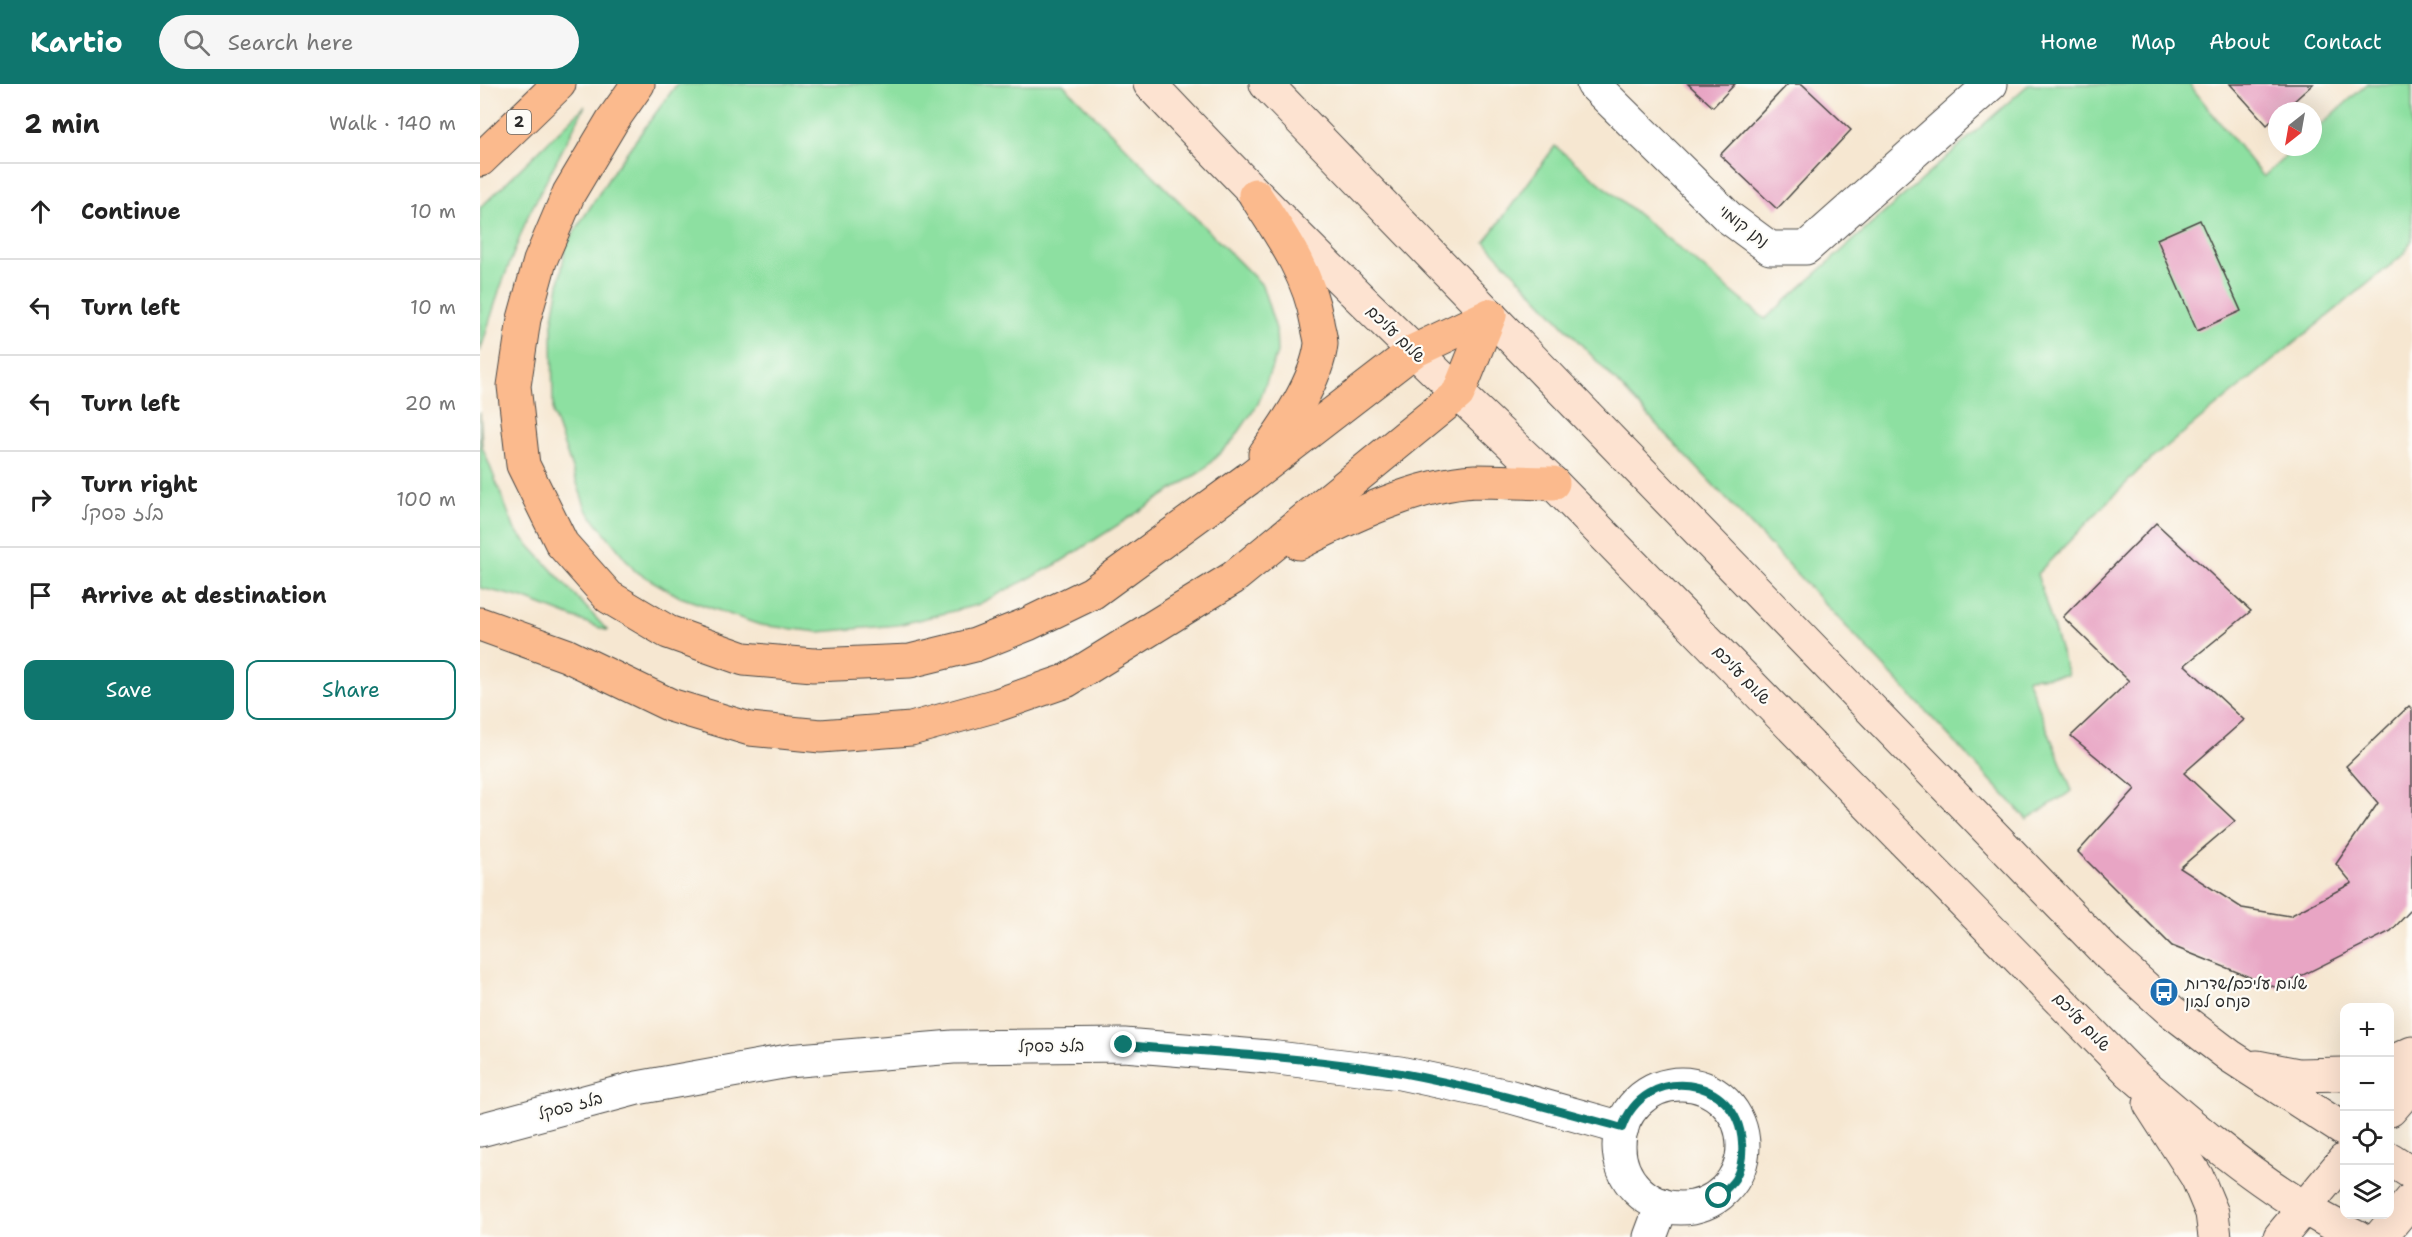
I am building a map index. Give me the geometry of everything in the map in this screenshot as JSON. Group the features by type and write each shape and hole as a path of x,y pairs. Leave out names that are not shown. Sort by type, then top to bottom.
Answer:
{"highway":[{"name":"2","path":"480,160 559,84"},
{"path":"638,84 612,121 569,193 540,261 524,319 514,386 522,465 562,544 609,597 668,632 744,659 813,666 910,661 975,645 1028,624 1092,593 1248,479 1414,351 1490,315"},
{"path":"1248,479 1286,425 1309,383 1321,344 1314,301 1297,261 1255,195"},
{"path":"1233,578 1458,394 1490,315"},
{"path":"480,624 566,654 669,705 750,729 821,736 911,729 997,705 1066,681 1233,578 1349,517 1432,488 1474,481 1554,483"}],"main road":[{"name":"שלום עליכם","path":"1150,84 1255,195 1458,394 1554,483 2130,1072 2188,1123 2305,1208 2358,1237"},
{"path":"1266,84 2108,954 2170,1011 2230,1056 2340,1127"},
{"path":"2394,1061 2412,1053"},
{"path":"2230,1056 2264,1070 2298,1076 2340,1074"},
{"path":"2130,1072 2197,1177 2212,1213 2215,1237"},
{"path":"2394,1105 2412,1085"},
{"path":"2394,1162 2412,1173"},
{"path":"2280,1237 2340,1165"},
{"path":"2380,1237 2412,1199"}],"street":[{"name":"נתן קומוי","path":"1593,84 1728,217 1770,248 1806,248 1991,84"},
{"name":"בלז פסקל","path":"480,1130 637,1088 788,1061 952,1047 1124,1045 1269,1057 1400,1073 1508,1096 1622,1128"},
{"path":"1690,1084 1713,1092 1731,1108 1741,1131 1743,1155 1735,1178 1719,1196 1696,1207 1672,1208 1649,1200 1630,1183 1620,1161 1619,1136 1622,1128 1627,1114 1644,1095 1665,1085 1690,1084"},
{"path":"1650,1237 1662,1205"}],"green space":[{"path":"677,84 1063,84 1262,285 1276,329 1277,353 1258,404 1234,439 1202,471 1057,564 977,605 898,625 819,632 760,625 680,597 635,571 586,509 553,414 552,324 566,245 616,167"},
{"path":"2029,84 2189,84 2263,177 2286,156 2322,156 2322,124 2367,84 2412,84 2412,240 2403,255 2145,464 2037,574 2068,675 2027,678 2072,791 2027,819 1485,242 1555,146 1765,319"},
{"path":"585,106 528,216 499,291 480,352 480,208"},
{"path":"480,412 482,446 515,530 608,631 523,598 480,588"}],"building":[{"path":"1688,84 1735,84 1713,107"},
{"path":"1788,84 1802,84 1851,130 1777,209 1720,155"},
{"path":"2230,84 2313,84 2293,102 2268,102 2267,125"},
{"path":"2200,220 2241,311 2197,331 2157,239"},
{"path":"2156,523 2251,611 2185,665 2244,720 2184,773 2235,821 2180,868 2242,908 2290,916 2352,883 2336,864 2378,803 2346,766 2409,706 2412,709 2412,909 2391,931 2277,988 2172,946 2078,852 2135,789 2071,736 2129,681 2063,617"}],"place":[{"name":"שלום עליכם/שדרות פנחס לבון","path":"2164,992"}],"route":[{"path":"1124,1045 1269,1057 1400,1073 1508,1096 1622,1128 1627,1114 1644,1095 1665,1085 1690,1084 1713,1092 1731,1108 1741,1131 1743,1155 1735,1178 1719,1196"}]}
